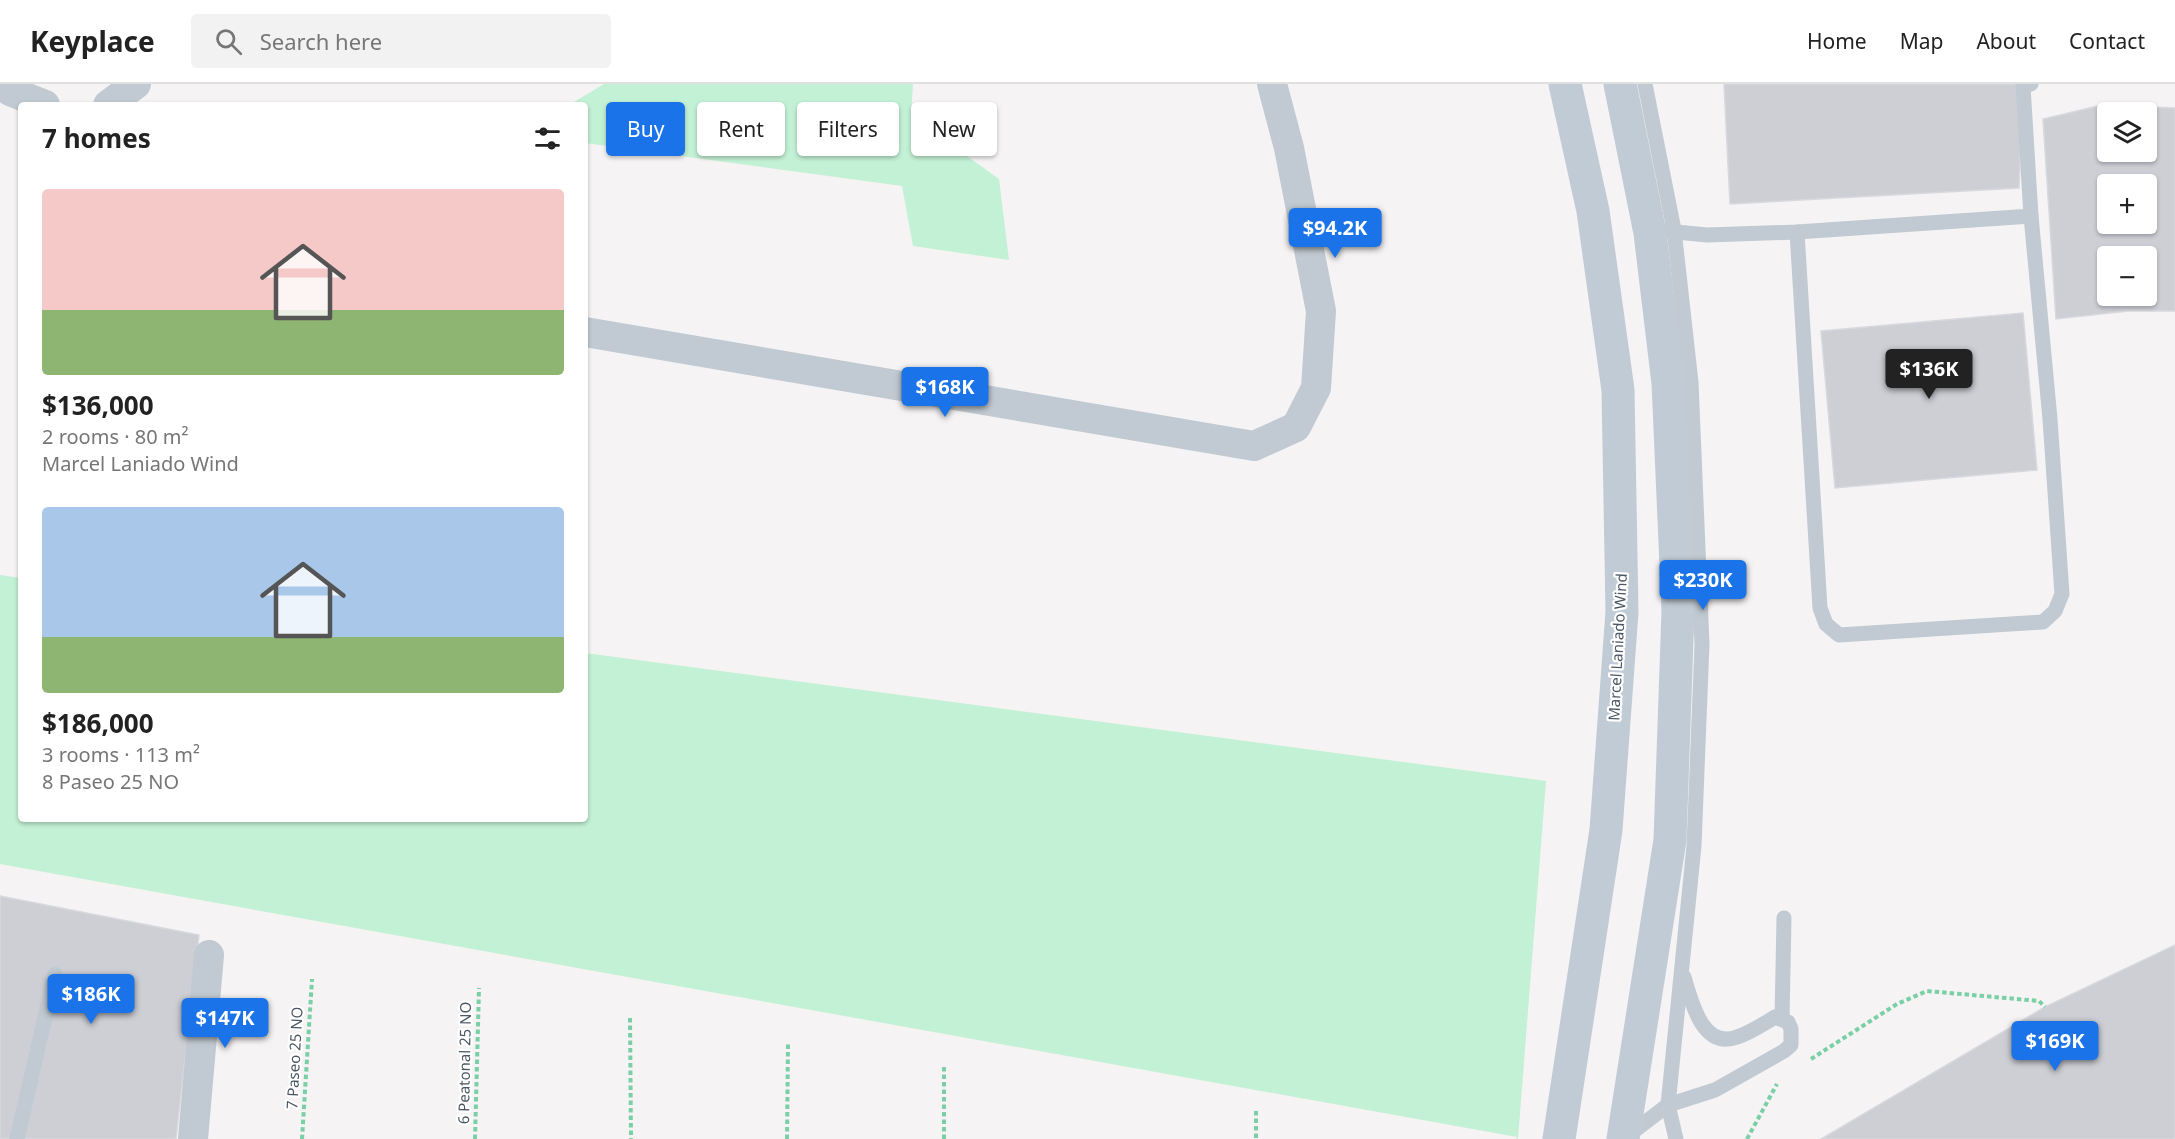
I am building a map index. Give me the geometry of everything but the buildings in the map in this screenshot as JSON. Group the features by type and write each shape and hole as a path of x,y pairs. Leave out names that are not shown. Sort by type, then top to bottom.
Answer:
{"main road":[{"name":"Marcel Laniado Wind","path":"1559,1139 1606,830 1622,612 1618,390 1593,211 1565,84"},
{"path":"1620,84 1662,231 1678,611 1670,840 1623,1139"}],"street":[{"path":"6,84 10,91 38,102"},
{"path":"43,84 45,102"},
{"path":"112,102 136,84"},
{"path":"588,333 1254,446 1296,428 1316,388 1321,310 1289,148 1272,84"},
{"path":"193,1139 209,955"}],"lane":[{"path":"1646,84 1662,231 1691,382 1702,644 1694,846 1668,1105 1676,1139"},
{"path":"1797,232 1820,608 1826,624 1839,634 2043,622 2055,611 2062,594 2050,419 2031,216 2023,86 2031,84"},
{"path":"1662,231 1707,235 1797,232 2031,216"},
{"path":"1782,1019 1784,918"},
{"path":"1623,1139 1668,1105 1714,1090 1791,1045 1792,1037 1788,1022 1775,1017 1735,1038 1722,1038 1709,1034 1694,1010 1682,970"},
{"path":"17,1139 55,974"}],"path":[{"name":"7 Paseo 25 NO","path":"302,1139 312,979"},
{"name":"6 Peatonal 25 NO","path":"475,1139 479,988"},
{"path":"1809,1060 1897,1004 1927,991 2039,1000 2045,1007"},
{"path":"630,1018 631,1139"},
{"path":"787,1139 788,1043"},
{"path":"944,1066 944,1139"},
{"path":"1747,1139 1780,1079"},
{"path":"1256,1111 1256,1139"}],"green space":[{"path":"604,84 913,84 911,156 967,156 999,179 1009,260 913,246 902,186 681,156 685,156 685,102 606,102 606,146 588,143 588,102 574,102"},
{"path":"0,575 18,578 18,822 588,822 588,653 1546,781 1518,1139 0,864"}]}
